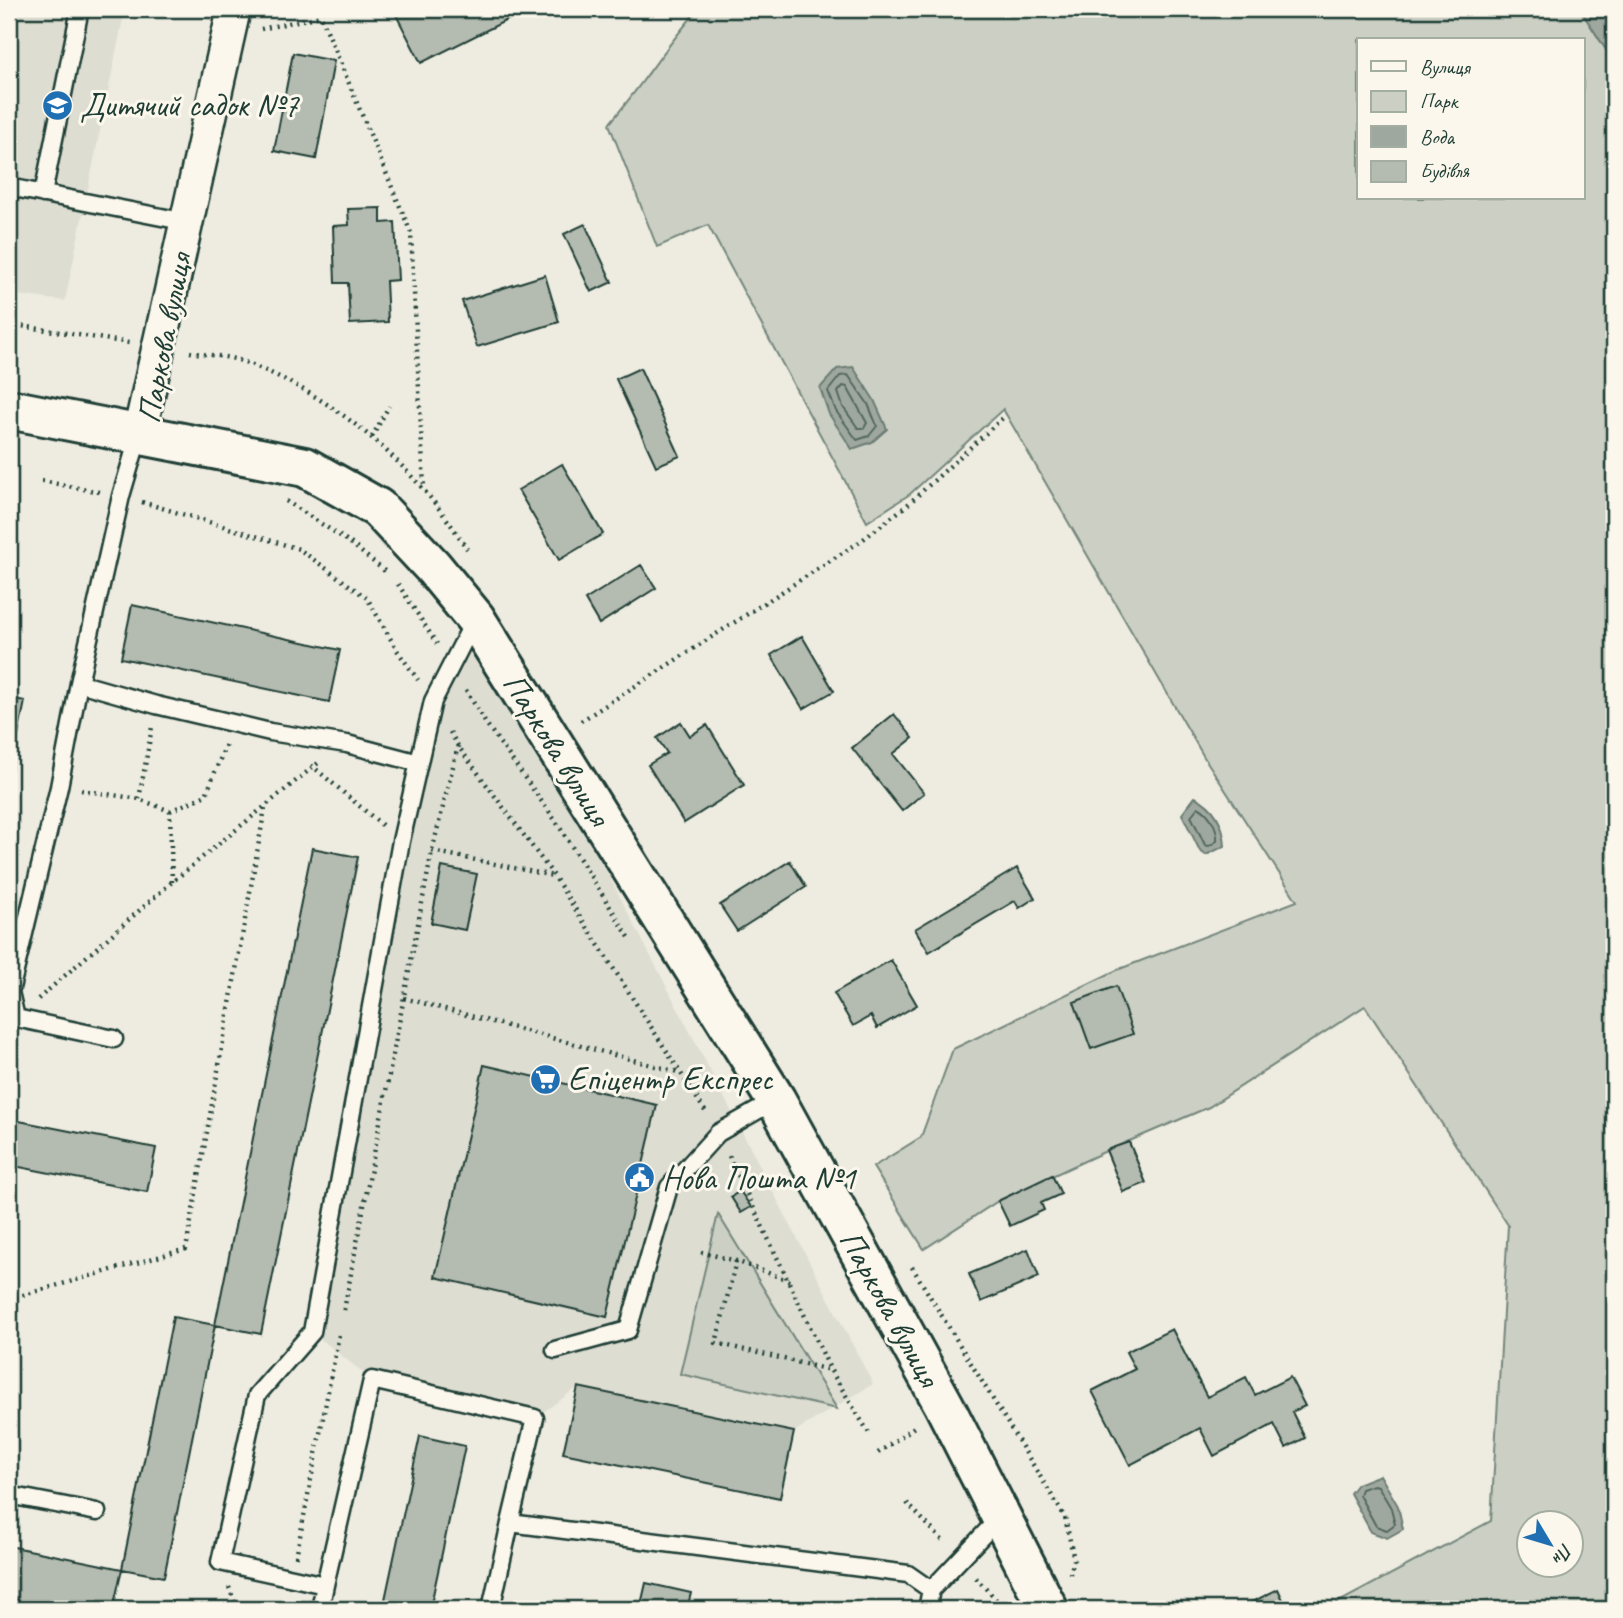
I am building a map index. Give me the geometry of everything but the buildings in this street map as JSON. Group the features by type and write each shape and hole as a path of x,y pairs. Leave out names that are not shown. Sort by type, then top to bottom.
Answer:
{"street":[{"name":"Паркова вулиця","path":"231,23 139,435 304,467 378,508 433,567 475,618 776,1100 944,1405 1048,1609"},
{"path":"9,409 139,435"}],"lane":[{"path":"43,194 80,9"},
{"path":"9,187 187,222"},
{"path":"114,1039 13,1018 10,992 59,787 79,683 121,496 139,435"},
{"path":"326,1585 220,1562 257,1395 312,1332 401,841 433,701 475,618"},
{"path":"79,683 156,705 270,732 347,744 419,763"},
{"path":"555,1350 628,1330 669,1187 718,1133 776,1100"},
{"path":"320,1609 372,1380 535,1418 491,1609"},
{"path":"9,1495 97,1512"},
{"path":"927,1609 931,1590 1001,1516"},
{"path":"510,1523 908,1574 931,1590"}],"path":[{"path":"231,23 321,16 411,233 424,488"},
{"path":"9,324 160,348"},
{"path":"372,437 389,406"},
{"path":"578,723 861,541 906,506 1006,415"},
{"path":"42,481 121,496 299,548 367,598 397,650 433,701 458,746 554,876 682,1073 718,1133 831,1371 869,1433"},
{"path":"285,500 348,541 395,580 485,722 557,824 630,939"},
{"path":"139,799 156,705"},
{"path":"59,787 139,799 170,811 206,795 235,723"},
{"path":"270,732 401,841"},
{"path":"13,1018 172,882 313,767 347,744"},
{"path":"292,1578 432,850 458,746"},
{"path":"9,1299 186,1249 265,808"},
{"path":"170,811 172,882"},
{"path":"432,850 554,876"},
{"path":"404,998 682,1073"},
{"path":"701,1252 736,1261 791,1282"},
{"path":"736,1261 716,1343 831,1371"},
{"path":"878,1453 944,1405"}],"shaded area":[{"name":"Дитячий садок №7","path":"9,9 125,9 65,301 9,294"},
{"path":"475,618 873,1384 794,1432 578,1387 535,1418 372,1380 312,1332 433,701"}],"green space":[{"path":"699,9 1580,9 1614,62 1614,1609 1336,1609 1335,1604 1491,1521 1508,1225 1365,1006 1209,1107 998,1201 924,1249 873,1167 921,1137 953,1049 1117,970 1297,901 1204,757 1003,409 910,494 867,522 708,225 657,247 609,124"},
{"path":"718,1214 837,1409 680,1374"}],"water":[{"path":"1580,9 1614,9 1614,62"},
{"path":"853,367 874,400 887,429 872,442 852,449 829,414 820,388 837,369"},
{"path":"1195,797 1213,811 1224,838 1225,846 1206,855 1200,851 1182,814"},
{"path":"1380,1475 1398,1506 1403,1529 1387,1538 1371,1532 1350,1493 1357,1484"}],"place":[{"name":"Дитячий садок №7","path":"57,105"},
{"name":"Епіцентр Експрес","path":"545,1079"},
{"name":"Нова Пошта №1","path":"639,1178"}]}
